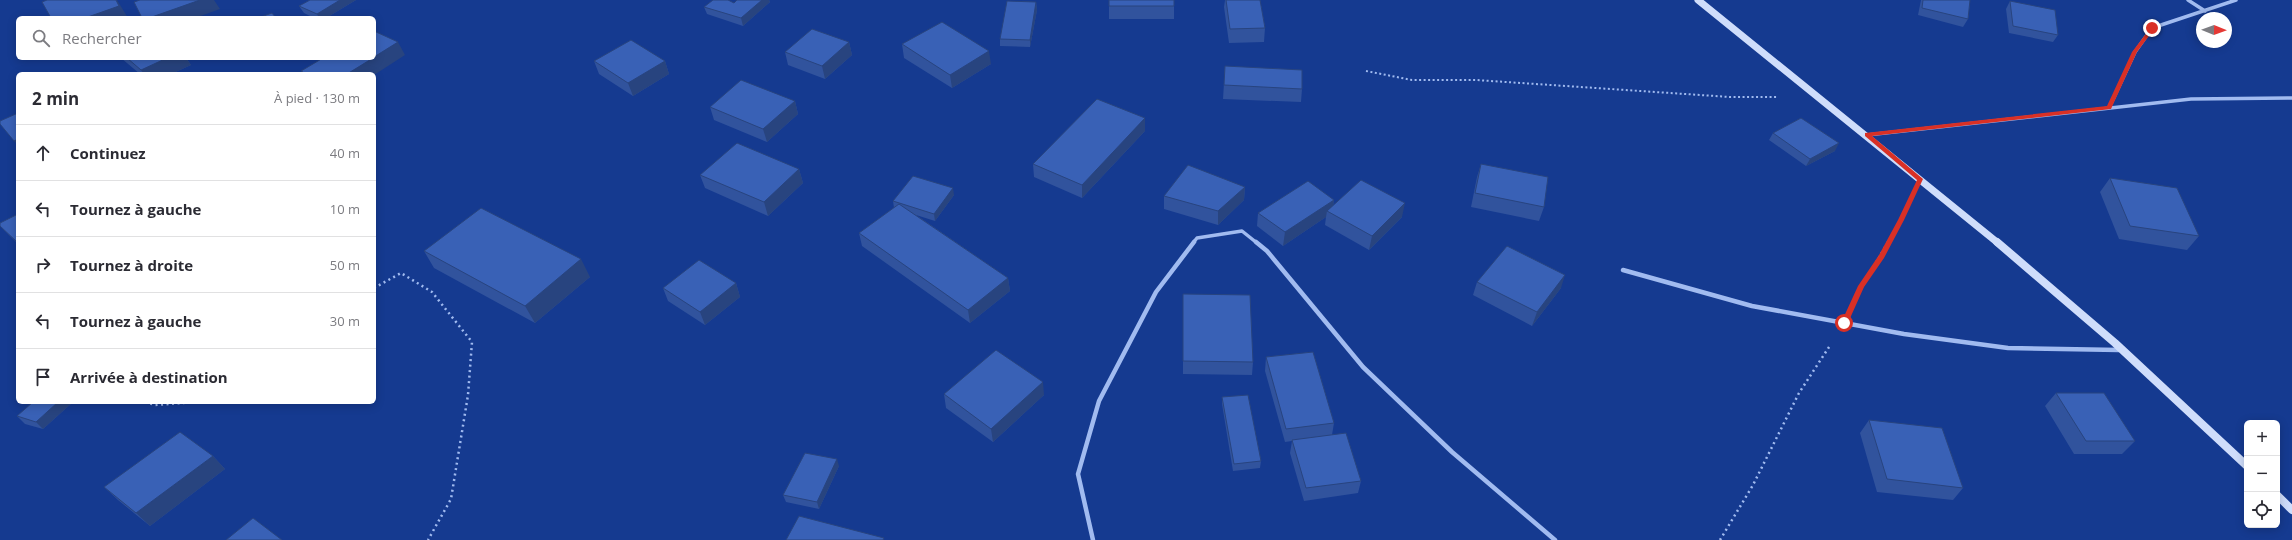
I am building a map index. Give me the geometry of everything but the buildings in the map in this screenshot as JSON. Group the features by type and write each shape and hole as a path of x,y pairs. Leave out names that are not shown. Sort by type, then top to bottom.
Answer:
{"main road":[{"path":"1698,0 1867,135 2122,350 2182,402 2244,463"},
{"path":"2280,498 2292,510"}],"street":[{"path":"2188,0 2205,11"},
{"path":"2109,108 2135,52 2152,28 2236,0"},
{"path":"1867,135 2191,99 2292,98"},
{"path":"1093,540 1078,474 1099,401 1156,292 1197,238 1242,231 1267,251 1363,367 1452,452 1555,540"},
{"path":"1622,270 1752,306 1904,334 2008,348 2122,350"}],"path":[{"path":"1366,71 1412,80 1476,80 1738,97 1770,98 1812,92"},
{"path":"1720,540 1753,485 1799,393 1844,323 1861,286 1882,256 1920,179"},
{"path":"376,287 401,273 432,292 472,342 468,395 451,499 428,540"},
{"path":"152,404 169,404"}],"route":[{"path":"1844,323 1861,286 1882,256 1920,179 1867,135 2109,108 2135,52 2152,28"}]}
